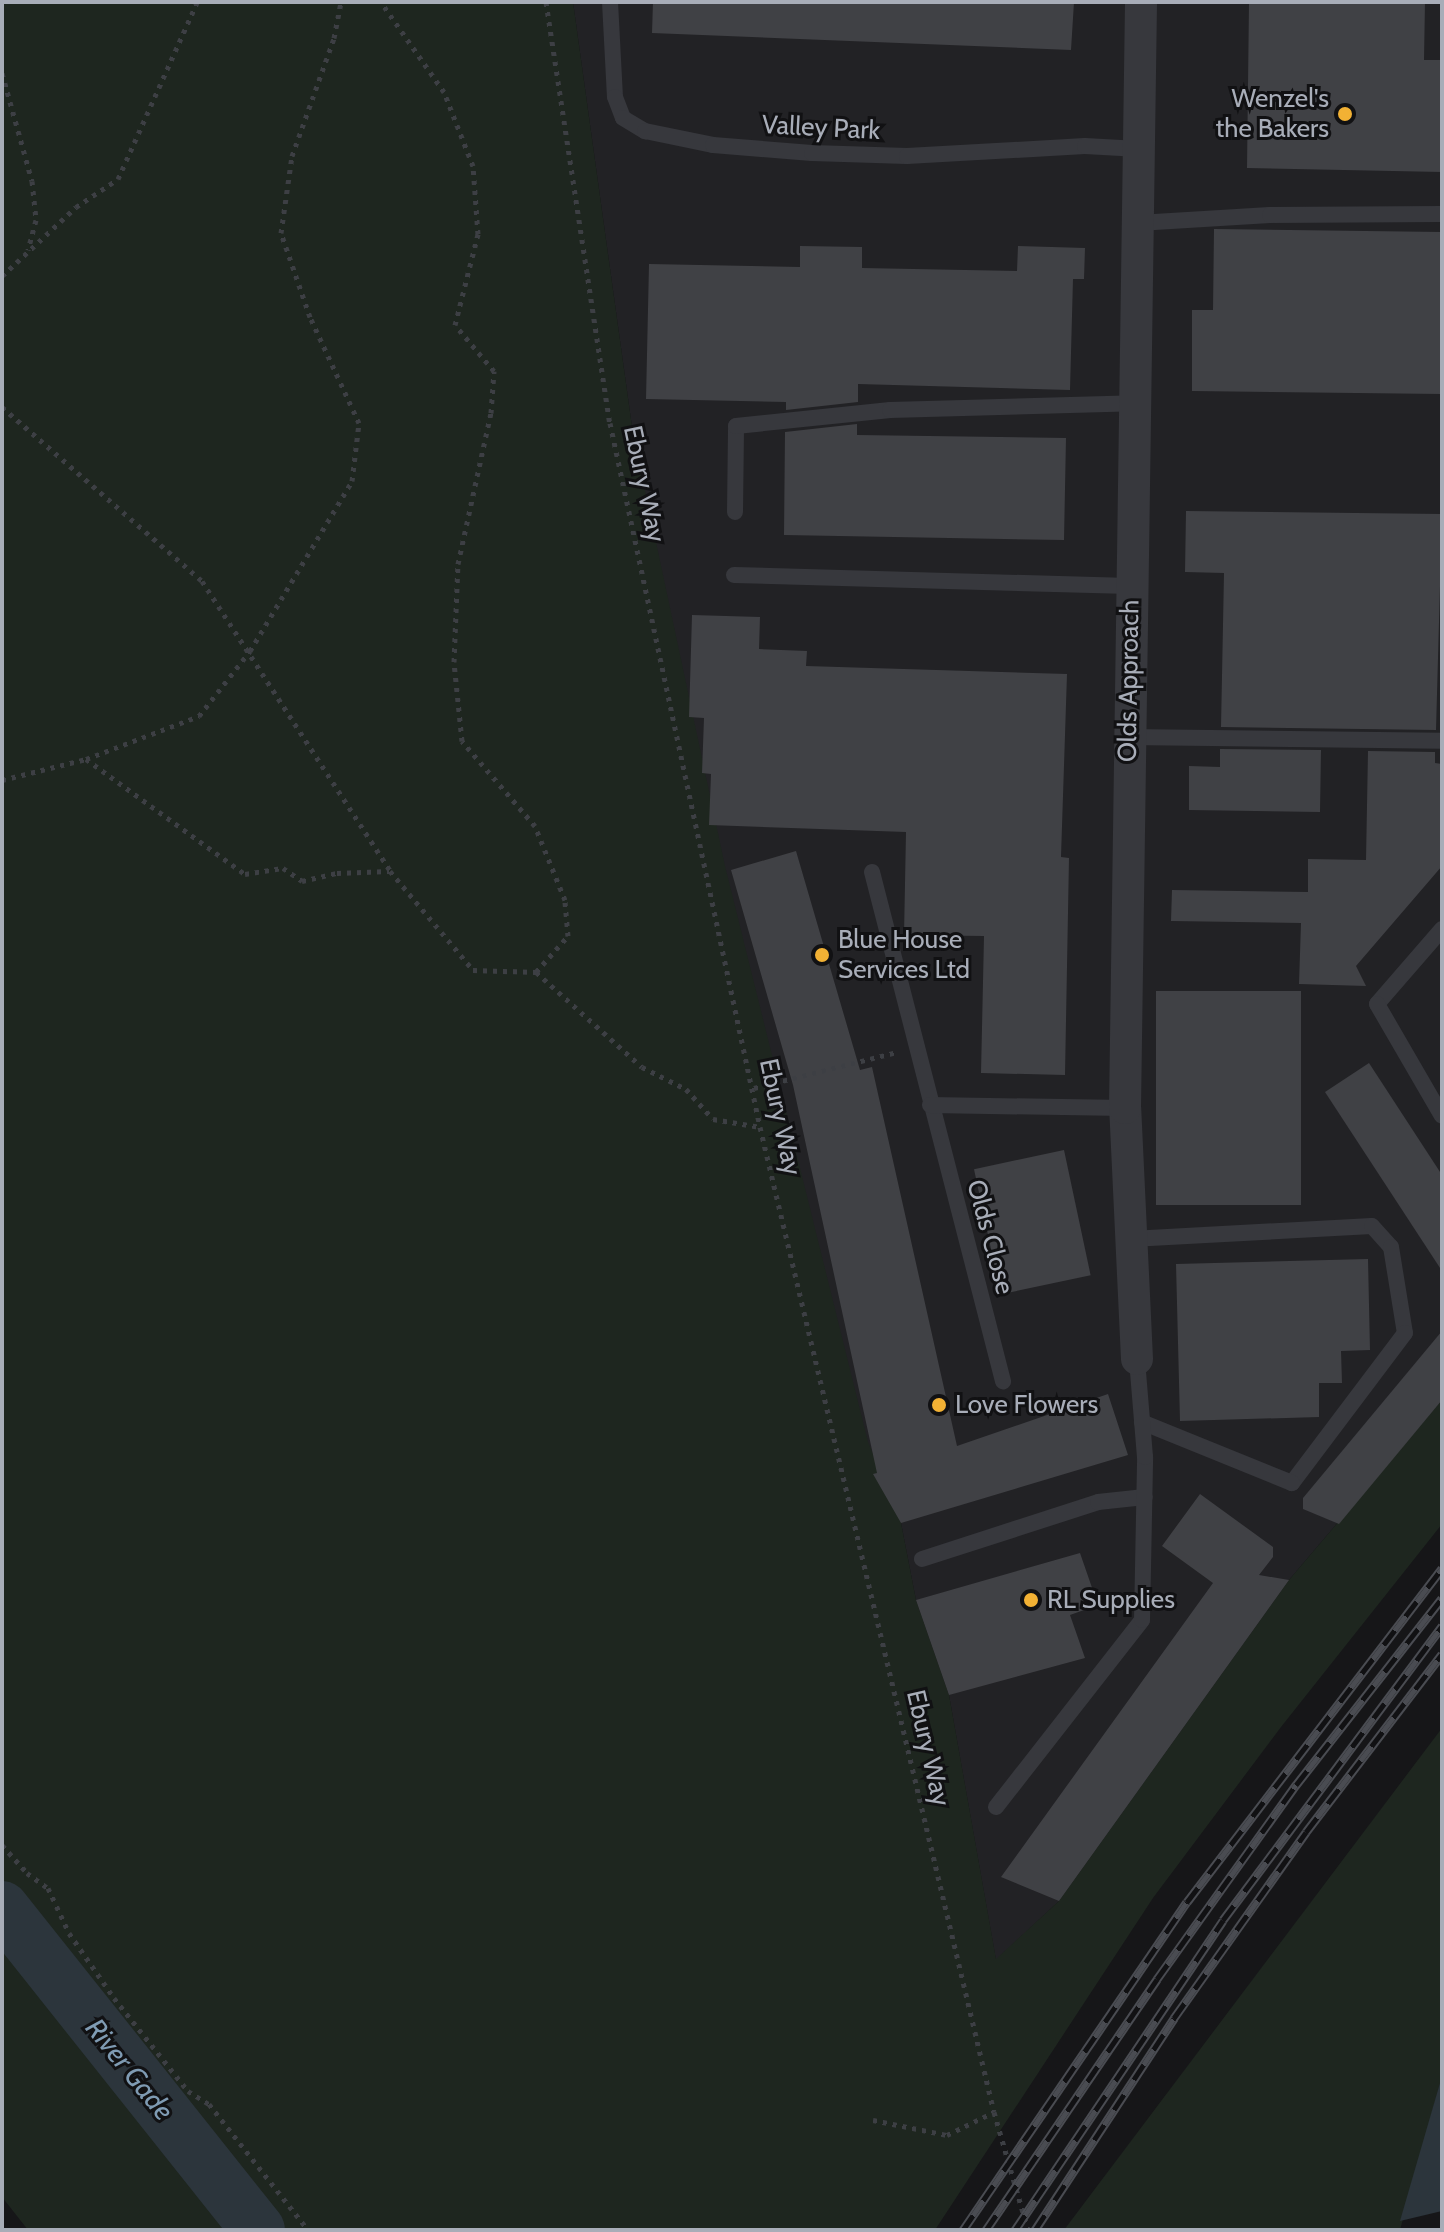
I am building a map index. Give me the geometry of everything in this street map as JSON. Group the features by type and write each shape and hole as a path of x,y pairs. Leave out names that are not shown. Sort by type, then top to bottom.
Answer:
{"street":[{"name":"Olds Approach","path":"1137,1359 1125,1108 1130,586 1141,2"}],"lane":[{"name":"Valley Park","path":"610,2 615,97 623,118 645,131 713,145 812,153 907,156 1085,146 1139,149"},
{"path":"1138,223 1270,215 1442,214"},
{"path":"735,512 736,426 890,410 1134,403"},
{"path":"734,575 1130,586"},
{"path":"1128,737 1442,741"},
{"name":"Olds Close","path":"872,872 1003,1381"},
{"path":"1442,929 1377,1004 1442,1116"},
{"path":"930,1105 1125,1108"},
{"path":"1131,1239 1372,1226 1391,1247 1405,1333 1292,1483 1142,1422"},
{"path":"996,1807 1142,1620 1145,1497 1137,1359"},
{"path":"922,1559 1098,1502 1145,1497"}],"path":[{"path":"2,276 76,207 118,179 197,2"},
{"path":"2,780 86,759 199,716 250,651 352,481 359,423 310,317 281,233 292,156 334,38 341,2"},
{"path":"381,2 444,92 473,166 478,234 455,325 494,371 491,413 458,564 454,662 462,741 535,826 565,900 568,936 536,972"},
{"name":"Ebury Way","path":"546,2 610,423 760,1127 994,2112 1028,2230"},
{"path":"2,73 32,181 36,220 28,250"},
{"path":"2,407 202,581 390,871 473,970 536,972 642,1067 686,1089 713,1119 760,1127"},
{"path":"86,759 245,874 283,868 302,881 337,873 390,871"},
{"path":"754,1088 916,1047"},
{"path":"2,1845 27,1873 48,1888 69,1933 114,1998 188,2091 209,2104 308,2230"},
{"path":"873,2120 947,2135 994,2112"}],"shaded area":[{"path":"2,2 573,2 633,434 725,866 868,1442 901,1523 916,1600 949,1695 996,1959 1059,1901 1289,1580 1442,1400 1442,1524 1281,1727 1153,1898 935,2230 28,2230 2,2197"},
{"path":"573,2 1442,2 1442,1400 1289,1580 1059,1901 996,1960 949,1695 916,1600 901,1523 873,1474 709,825 633,434"},
{"path":"1442,1728 1442,2076 1400,2230 1064,2230"},
{"path":"1442,2076 1442,2211 1400,2221"}],"building":[{"path":"653,2 1074,2 1071,50 652,33"},
{"name":"Wenzel's the Bakers","path":"1249,2 1425,2 1424,60 1442,60 1442,172 1247,168"},
{"path":"1214,229 1442,232 1442,394 1192,391 1192,310 1213,310"},
{"path":"800,246 862,247 862,268 1017,271 1018,246 1085,248 1084,279 1073,279 1070,390 858,384 858,402 786,410 786,402 646,399 649,264 800,267"},
{"path":"857,424 857,435 1066,438 1064,540 784,535 785,432"},
{"path":"1186,511 1442,514 1436,730 1221,727 1224,573 1185,572"},
{"path":"692,615 760,617 759,649 807,651 806,666 1067,674 1061,857 1069,858 1065,1075 981,1073 984,936 904,935 906,832 709,825 711,774 702,773 704,718 689,717"},
{"path":"1220,749 1321,750 1320,812 1189,810 1189,766 1220,767"},
{"path":"1368,751 1435,752 1435,763 1442,764 1442,866 1356,966 1366,986 1299,984 1301,923 1171,921 1172,890 1308,892 1308,859 1366,860"},
{"path":"796,851 860,1070 872,1067 957,1446 1108,1394 1128,1455 901,1523 873,1474 877,1473 793,1085 731,870"},
{"path":"1156,991 1301,991 1301,1205 1156,1205"},
{"path":"1369,1063 1442,1175 1442,1271 1325,1092"},
{"path":"1064,1150 1091,1275 1001,1294 974,1169"},
{"path":"1368,1259 1370,1350 1341,1351 1342,1383 1319,1383 1319,1417 1180,1421 1176,1264"},
{"path":"1442,1331 1442,1400 1339,1524 1303,1509 1303,1498"},
{"path":"1200,1494 1273,1547 1273,1557 1259,1575 1289,1580 1059,1901 1001,1877 1213,1583 1162,1546"},
{"path":"1080,1553 1098,1605 1070,1615 1085,1658 949,1695 916,1600"}],"waterway":[{"name":"River Gade","path":"2,1908 258,2230"}],"railway":[{"path":"963,2230 1187,1902 1442,1568"},
{"path":"986,2230 1157,1979 1296,1785 1442,1598"},
{"path":"1015,2230 1223,1920 1442,1626"},
{"path":"1035,2230 1174,2018 1306,1832 1442,1654"}],"place":[{"name":"Wenzel's the Bakers","path":"1345,114"},
{"name":"Blue House Services Ltd","path":"822,955"},
{"name":"Love Flowers","path":"939,1405"},
{"name":"RL Supplies","path":"1031,1600"}]}
